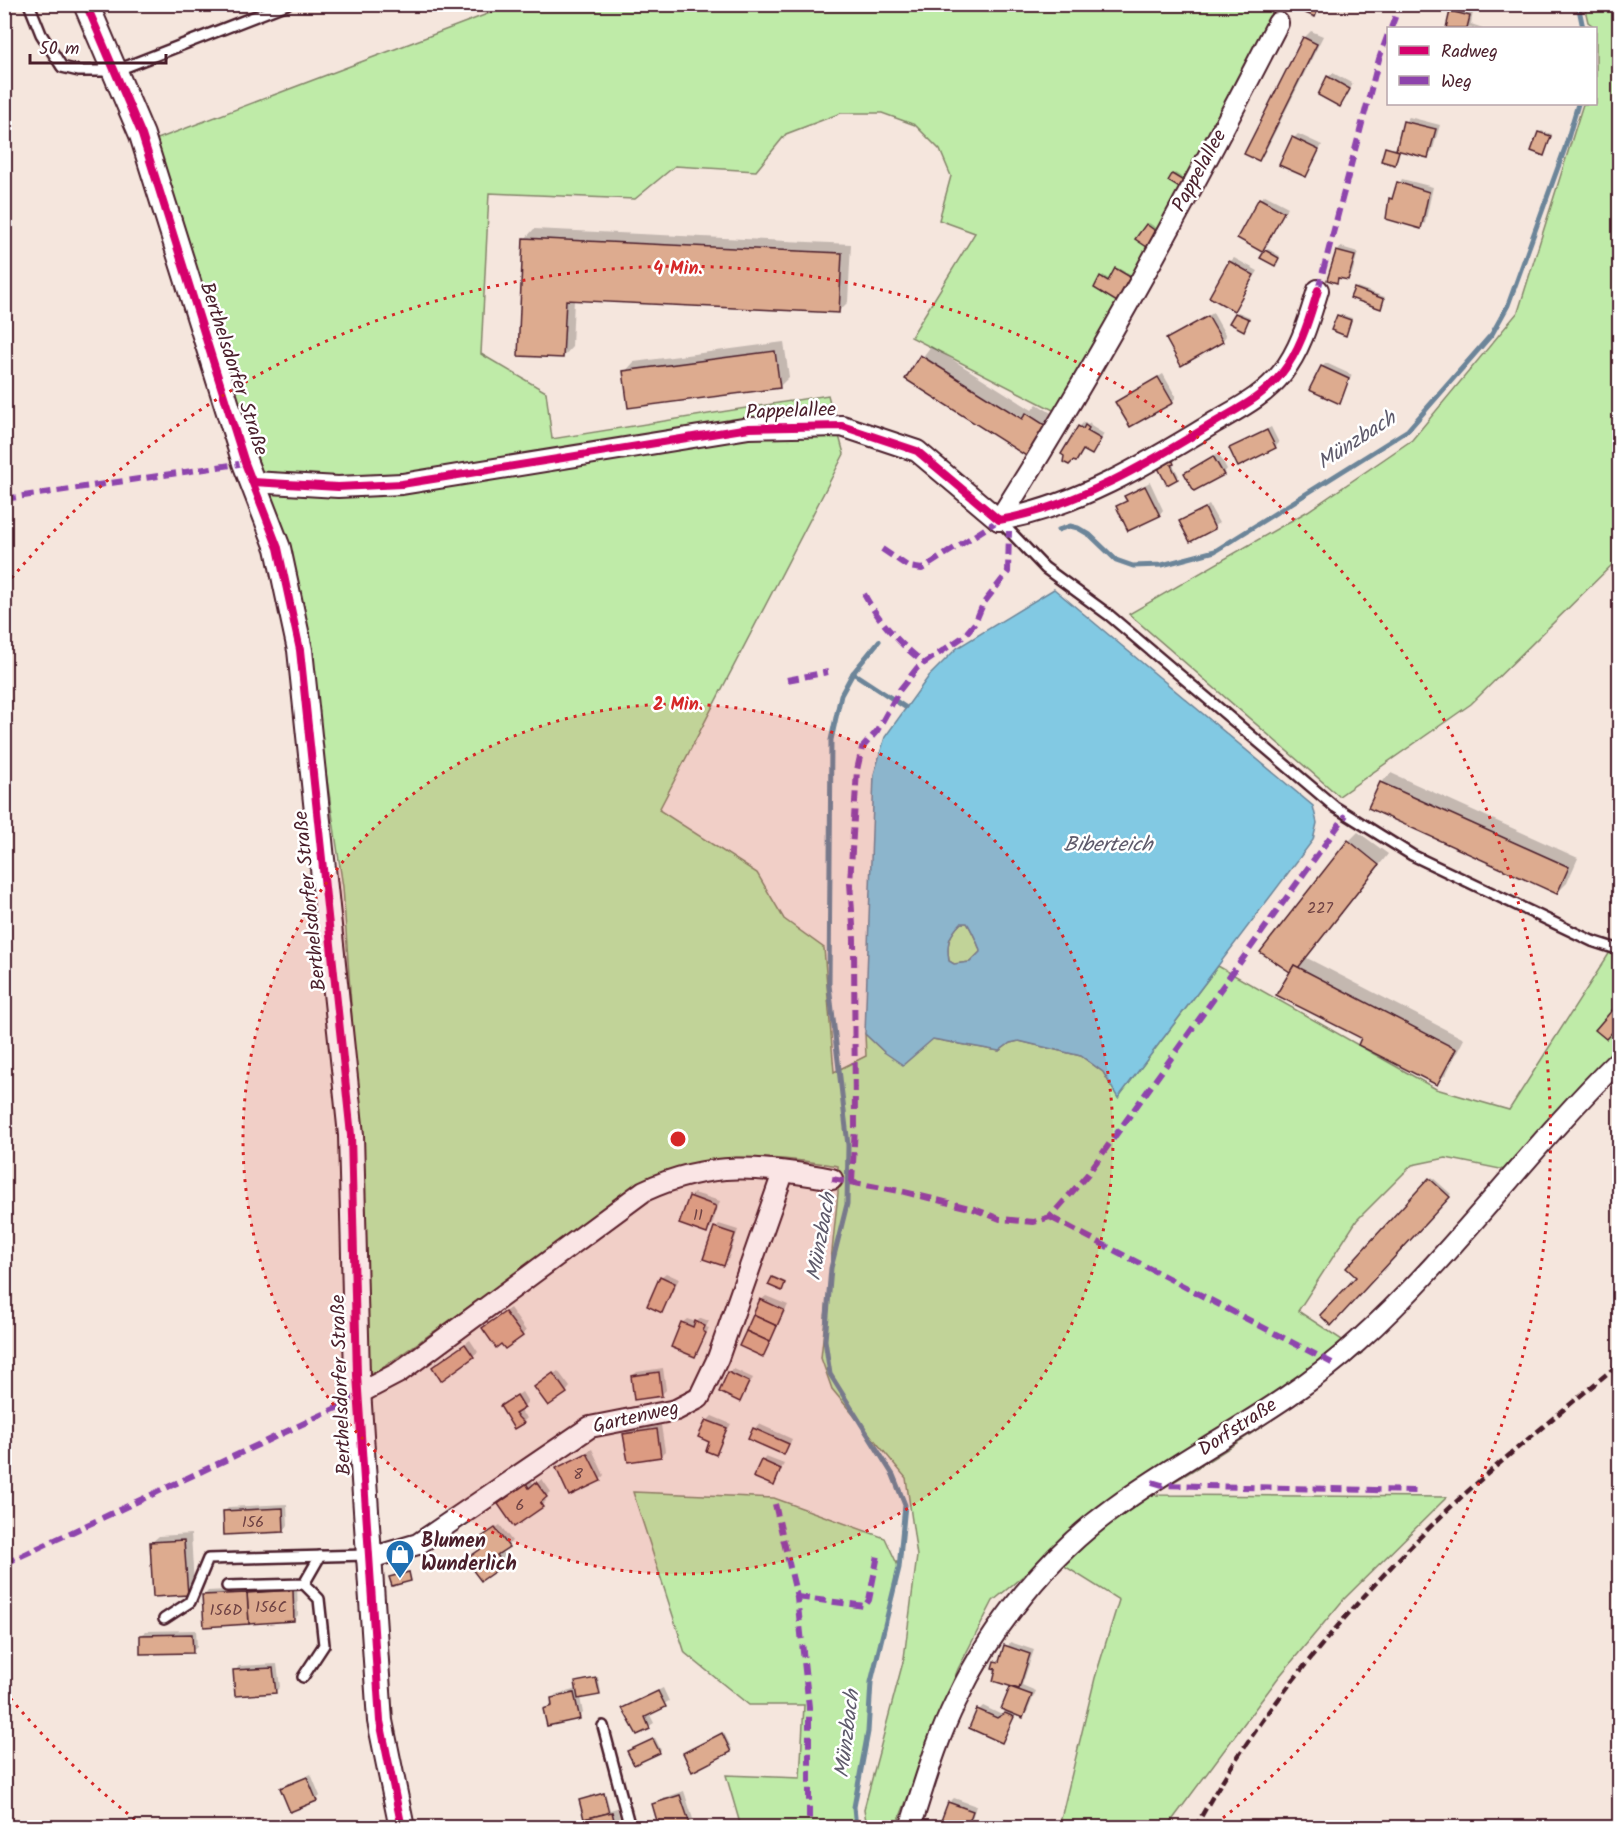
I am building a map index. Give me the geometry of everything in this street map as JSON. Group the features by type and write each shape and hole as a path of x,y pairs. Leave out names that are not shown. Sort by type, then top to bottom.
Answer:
{"street":[{"name":"Berthelsdorfer Straße","path":"86,4 142,135 253,482 278,548 300,650 351,1135 358,1394 367,1557 380,1721 402,1827"},
{"name":"Pappelallee","path":"253,482 338,487 402,484 749,428 842,426 894,441 917,451 999,520 1058,426 1212,152 1278,23"},
{"path":"999,520 1027,515 1098,486 1163,454 1257,399 1282,373 1304,336 1318,290"},
{"name":"Dorfstraße","path":"910,1827 954,1703 979,1656 1005,1619 1055,1561 1085,1530 1114,1508 1265,1412 1356,1343 1395,1306 1578,1100 1620,1059"},
{"name":"Berthelsdorfer Straße","path":"358,1394 398,1373 644,1191 675,1177 710,1169 747,1167 832,1179"},
{"name":"Gartenweg","path":"367,1557 418,1544 590,1427 676,1410 699,1398 718,1358 783,1173"}],"lane":[{"path":"29,4 41,34 62,67 79,71 115,71 280,5"},
{"path":"999,520 1045,568 1109,615 1346,814 1412,855 1592,941 1620,950"},
{"path":"304,1584 320,1556"},
{"path":"164,1619 190,1602 208,1559 367,1557"},
{"path":"227,1586 304,1584 319,1599 324,1645 303,1677"},
{"path":"603,1726 630,1827"}],"green space":[{"path":"511,5 1276,5 1273,22 1059,413 911,337 975,233 939,220 951,176 940,150 915,125 882,113 841,113 786,134 756,171 675,166 635,199 489,193 481,354 546,392 552,439 828,395 844,454 659,810 757,873 784,919 824,948 834,1072 866,1056 865,1034 884,1052 932,1039 999,1051 1010,1043 1019,1041 1081,1056 1103,1072 1118,1098 1218,966 1436,1089 1509,1110 1619,938 1619,1073 1505,1170 1446,1158 1412,1165 1357,1220 1298,1311 1362,1353 1312,1392 1260,1428 1151,1495 1447,1497 1344,1599 1278,1678 1167,1827 1059,1827 1095,1678 1119,1600 1063,1565 1035,1566 993,1601 958,1669 896,1827 867,1827 864,1809 904,1658 917,1556 906,1478 832,1389 821,1358 838,1193 838,1166 787,1159 739,1158 691,1165 667,1173 643,1184 368,1378 358,1107 343,887 297,578 190,254 155,140"},
{"path":"1584,5 1619,5 1619,558 1471,704 1339,796 1129,614 1308,511 1412,440 1518,312 1583,105 1597,105 1597,27 1588,22"},
{"path":"961,923 967,923 980,952 970,962 954,964 949,961 948,945 951,936"},
{"path":"633,1492 774,1498 885,1538 899,1568 871,1682 868,1732 854,1807 856,1827 741,1827 726,1775 800,1778 804,1705 749,1705 685,1653"}],"water":[{"name":"Biberteich","path":"1054,589 1313,806 1317,823 1313,840 1118,1098 1103,1072 1081,1056 1019,1041 1010,1043 999,1051 933,1039 903,1065 884,1052 865,1034 874,774 885,737 929,676 957,648","holes":["961,923 967,923 980,952 970,962 954,964 949,961 949,940"]}],"building":[{"path":"1300,4 1320,4 1315,17 1298,10"},
{"path":"1450,11 1470,16 1467,27 1446,27"},
{"path":"1303,37 1317,44 1259,161 1244,154"},
{"path":"1327,76 1350,89 1340,107 1318,95"},
{"path":"1403,121 1436,129 1428,158 1396,150"},
{"path":"1538,132 1551,136 1544,156 1531,151"},
{"path":"1292,137 1319,150 1306,177 1279,165"},
{"path":"1385,147 1399,151 1395,165 1381,161"},
{"path":"1172,174 1185,182 1181,189 1168,181"},
{"path":"1397,182 1429,192 1421,229 1386,219 1389,198 1392,199"},
{"path":"1259,198 1284,212 1262,252 1237,238"},
{"path":"1146,224 1157,232 1147,247 1135,239"},
{"path":"523,238 842,253 839,313 566,300 563,358 518,356"},
{"path":"1265,250 1279,258 1275,266 1260,258"},
{"path":"1336,251 1355,256 1348,280 1338,278 1337,283 1327,280"},
{"path":"1229,261 1254,275 1234,311 1209,297"},
{"path":"1115,268 1132,278 1117,302 1094,288 1100,276 1108,281"},
{"path":"1354,288 1384,299 1381,309 1350,298"},
{"path":"1235,313 1249,319 1244,331 1229,323"},
{"path":"1337,315 1351,320 1346,336 1331,330"},
{"path":"1208,316 1223,342 1181,366 1166,339"},
{"path":"775,351 780,388 628,408 623,371"},
{"path":"920,355 1022,419 1026,413 1051,429 1031,459 905,379"},
{"path":"1321,366 1349,379 1340,404 1309,390"},
{"path":"1158,377 1173,403 1130,427 1115,402"},
{"path":"1085,425 1089,428 1087,431 1101,439 1092,455 1083,450 1076,462 1073,461 1069,465 1063,462 1064,456 1061,454 1078,426 1083,429"},
{"path":"1267,430 1276,448 1238,467 1229,448"},
{"path":"1170,455 1174,464 1171,465 1178,479 1167,485 1155,462"},
{"path":"1213,456 1224,475 1194,491 1184,473"},
{"path":"1145,486 1160,516 1128,531 1116,506 1127,501 1124,496"},
{"path":"1205,508 1215,529 1190,542 1179,521"},
{"path":"1380,782 1569,867 1557,894 1368,808"},
{"path":"1348,840 1379,865 1298,968 1294,965 1290,972 1260,952"},
{"path":"1294,965 1456,1049 1437,1085 1358,1045 1361,1038 1276,995"},
{"path":"1620,1001 1620,1024 1606,1039 1595,1030"},
{"path":"1429,1178 1450,1197 1331,1326 1320,1315 1356,1277 1346,1268"},
{"path":"689,1196 716,1206 707,1234 679,1224"},
{"path":"714,1227 735,1234 724,1266 703,1259"},
{"path":"660,1276 675,1283 662,1313 647,1306"},
{"path":"772,1277 785,1283 782,1291 768,1285"},
{"path":"760,1299 784,1310 777,1326 753,1315"},
{"path":"505,1312 523,1336 505,1349 501,1344 496,1348 482,1328"},
{"path":"753,1315 777,1326 770,1342 746,1331"},
{"path":"695,1321 705,1326 703,1331 706,1333 695,1357 671,1347 681,1322 693,1327"},
{"path":"746,1331 770,1342 763,1357 739,1346"},
{"path":"465,1344 474,1357 441,1381 432,1367"},
{"path":"659,1372 662,1396 634,1400 631,1376"},
{"path":"728,1372 749,1382 740,1402 719,1392"},
{"path":"553,1373 567,1393 548,1406 534,1387"},
{"path":"517,1395 525,1408 515,1414 524,1423 514,1429 500,1406"},
{"path":"706,1420 727,1428 716,1455 706,1451 709,1442 698,1437"},
{"path":"753,1428 789,1444 784,1455 748,1439"},
{"path":"657,1429 661,1457 628,1462 623,1434"},
{"path":"587,1453 601,1481 569,1496 556,1468"},
{"path":"761,1460 781,1469 774,1486 753,1477"},
{"path":"536,1482 547,1497 540,1503 543,1507 514,1527 498,1504 526,1483 529,1488"},
{"path":"283,1508 284,1532 224,1535 223,1511"},
{"path":"495,1528 509,1547 497,1555 504,1565 481,1581 465,1560 485,1546 480,1538"},
{"path":"184,1540 188,1595 153,1597 150,1542"},
{"name":"Blumen Wunderlich","path":"409,1572 411,1581 392,1586 389,1577"},
{"path":"293,1590 294,1621 249,1624 247,1593"},
{"path":"247,1593 249,1624 204,1627 202,1595"},
{"path":"192,1634 193,1653 140,1654 140,1635"},
{"path":"1004,1645 1030,1654 1019,1689 993,1681 996,1669 992,1668 994,1661 999,1662"},
{"path":"273,1668 276,1693 235,1696 233,1670"},
{"path":"596,1678 600,1695 578,1699 575,1682"},
{"path":"1010,1687 1032,1695 1023,1718 1001,1709"},
{"path":"658,1691 666,1707 645,1717 650,1729 637,1735 622,1708"},
{"path":"574,1693 580,1719 547,1726 543,1709 552,1706 551,1698"},
{"path":"977,1709 997,1718 1005,1713 1014,1717 1002,1743 969,1728"},
{"path":"722,1733 731,1752 692,1772 683,1753"},
{"path":"653,1739 660,1753 634,1765 627,1751"},
{"path":"307,1777 317,1801 290,1812 280,1788"},
{"path":"604,1793 609,1813 584,1819 579,1800"},
{"path":"680,1795 690,1824 659,1828 652,1804"},
{"path":"948,1802 973,1811 967,1828 939,1826"},
{"path":"612,1812 616,1828 587,1828 584,1819"}],"waterway":[{"name":"Münzbach","path":"1578,4 1583,27"},
{"name":"Münzbach","path":"1058,530 1070,526 1078,528 1090,535 1116,560 1133,566 1162,565 1215,551 1408,430 1492,334 1508,305 1565,148 1578,105"},
{"name":"Münzbach","path":"856,1828 854,1807 868,1732 871,1682 899,1568 905,1505 893,1475 830,1374 825,1340 831,1268 847,1204 848,1145 829,985 831,740 841,695 853,673 879,641"},
{"path":"853,673 905,707"}],"railway":[{"path":"1195,1828 1220,1784 1249,1741 1313,1655 1348,1614 1456,1502 1620,1363"}],"marked path":[{"path":"1391,27 1400,4"},
{"path":"1318,290 1379,59 1387,37"},
{"path":"4,499 245,463"},
{"path":"882,549 909,567 922,569 999,520"},
{"path":"852,1182 855,1126 854,939 850,883 857,770 862,748 877,731 899,691 917,668 963,637 975,623 983,604 1008,572 1009,531"},
{"path":"864,594 876,614 891,632 908,650 926,664"},
{"path":"787,680 828,672"},
{"path":"832,1179 900,1191 974,1209 1000,1219 1034,1222 1050,1217 1087,1175 1346,815"},
{"path":"1050,1217 1332,1363"},
{"path":"4,1564 345,1404 358,1394"},
{"path":"1152,1482 1162,1485 1416,1491"},
{"path":"775,1504 797,1597 809,1707 809,1828"},
{"path":"797,1597 865,1606 869,1600 878,1555"}],"cycle path":[{"path":"86,4 142,135 245,463 278,548 300,650 351,1135 357,1375 380,1721 402,1828"},
{"path":"253,482 338,487 402,484 749,428 842,426 917,451 999,520 1055,505 1110,482 1162,454 1258,396 1289,364 1304,333 1318,290"}],"place":[{"name":"Blumen Wunderlich","path":"400,1580"}]}
